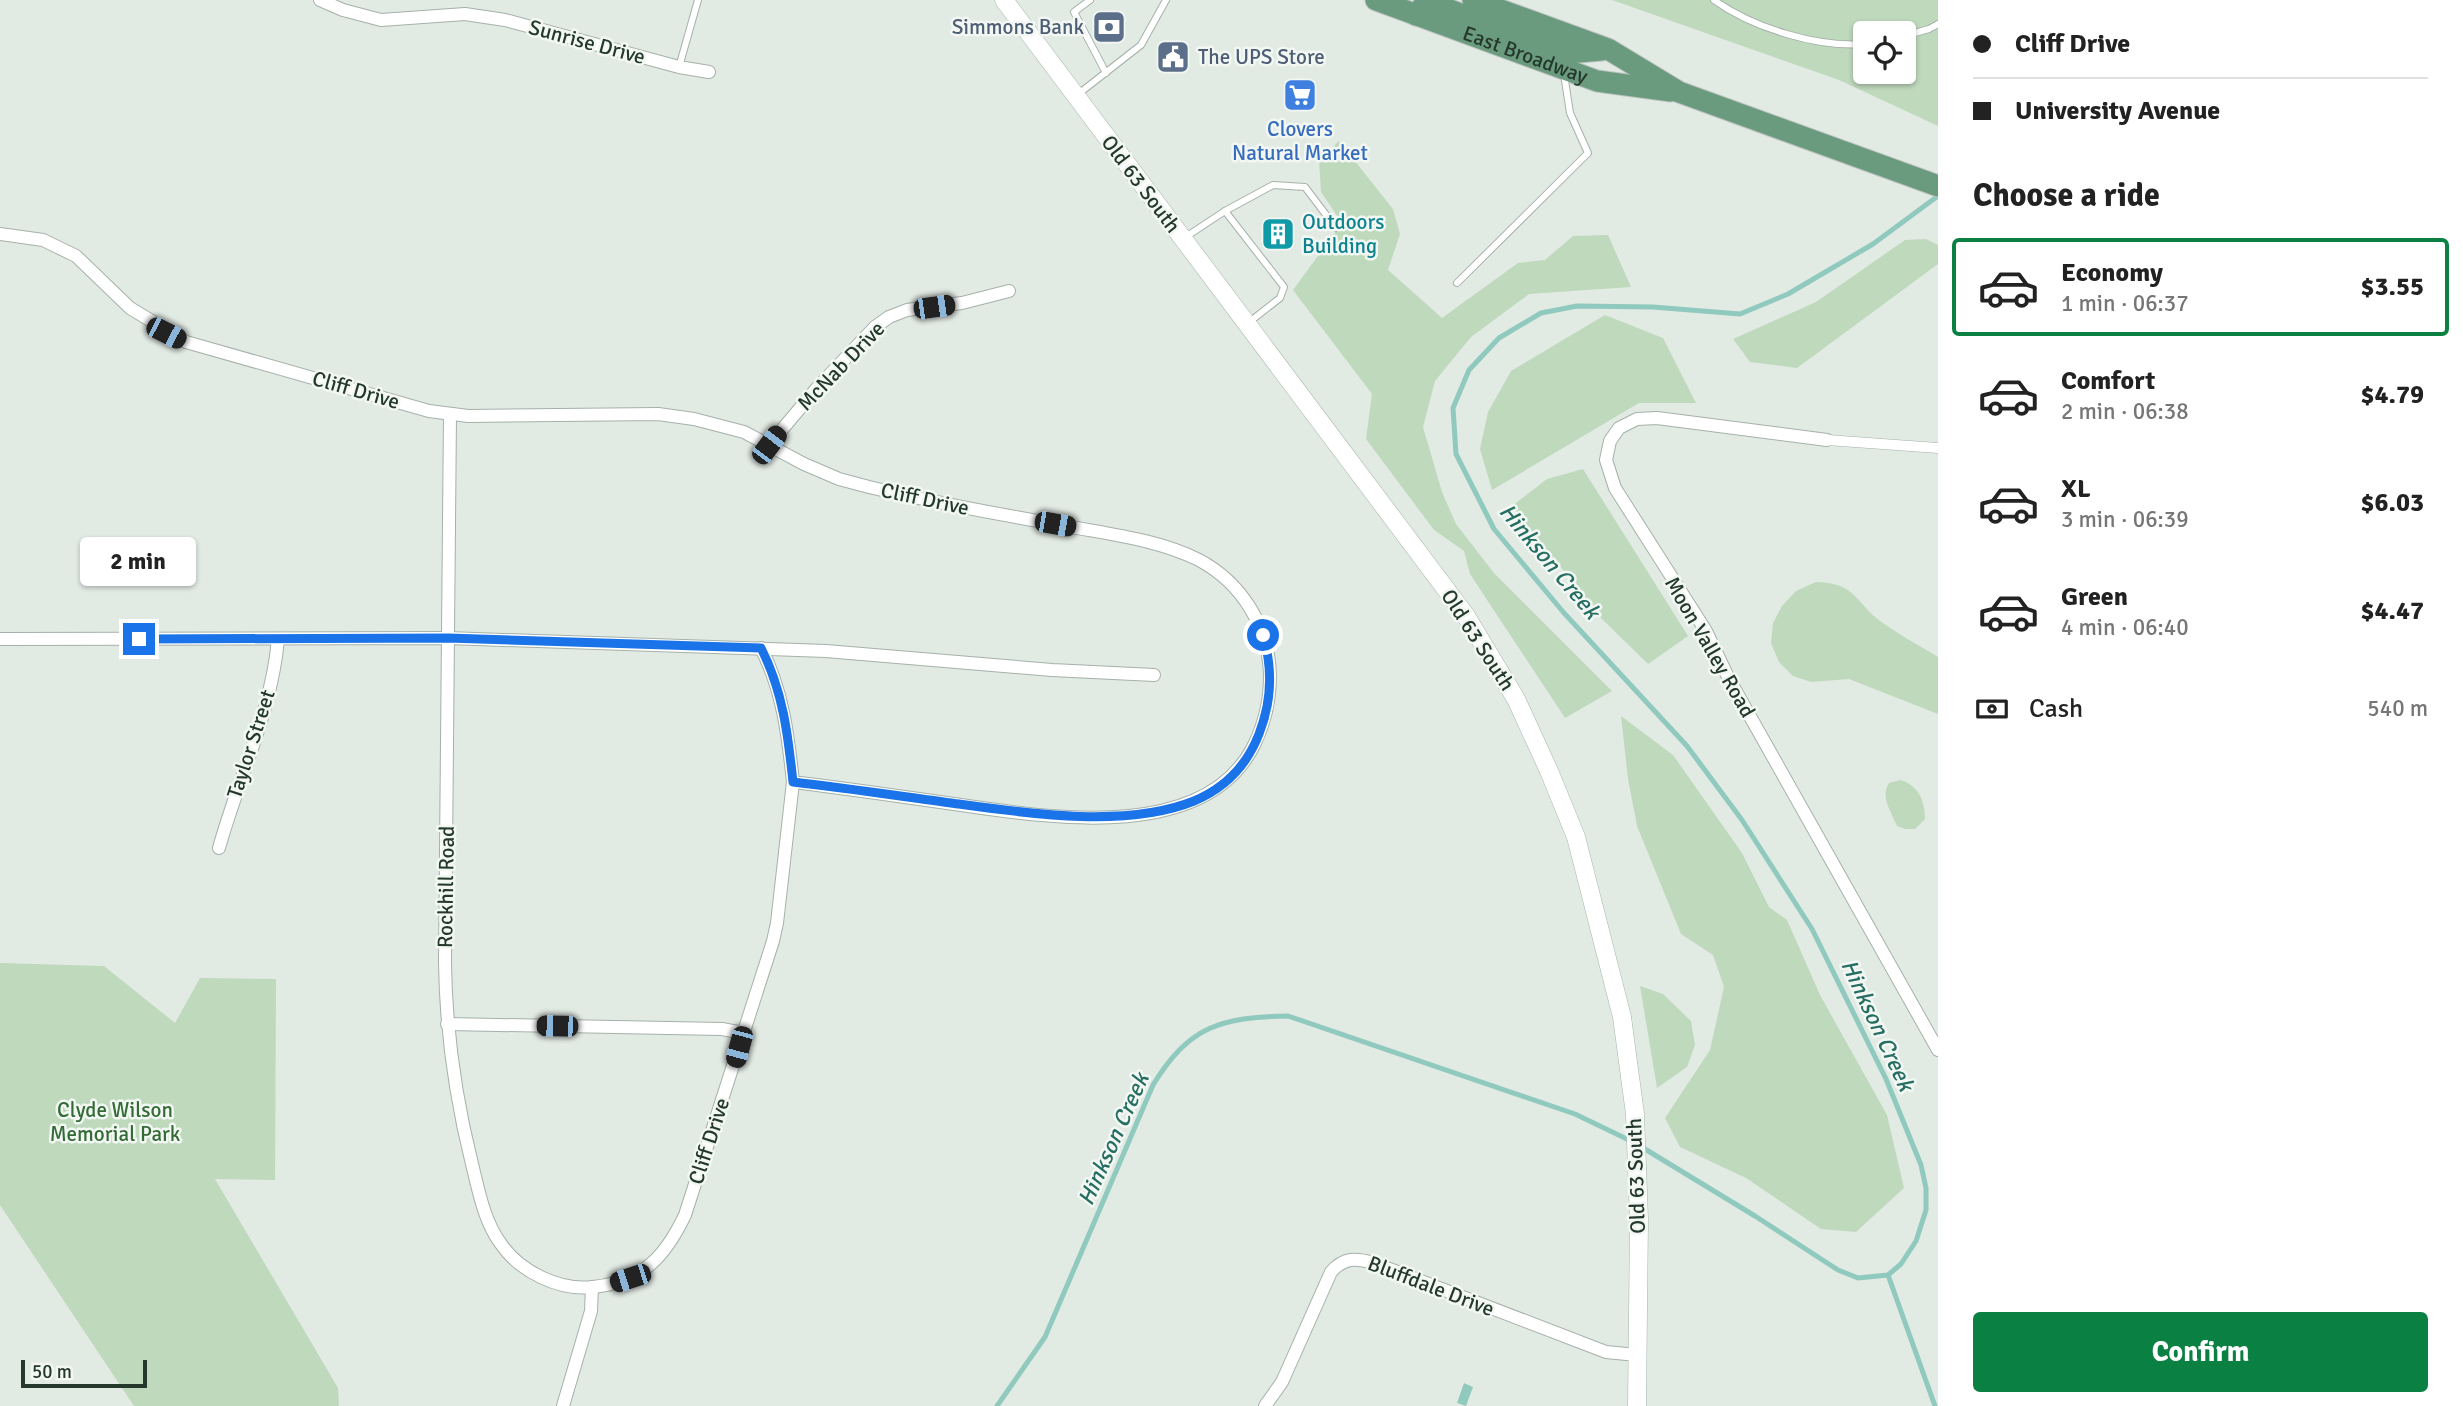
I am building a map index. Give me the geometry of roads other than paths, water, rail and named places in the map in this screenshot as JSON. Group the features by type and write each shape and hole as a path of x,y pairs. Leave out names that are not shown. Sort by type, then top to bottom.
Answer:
{"main road":[{"name":"Old 63 South","path":"1004,0 1466,616 1516,699 1549,771 1576,837 1622,1017 1630,1065 1639,1220 1637,1406"},
{"name":"East Broadway","path":"1376,0 1597,81 1679,92"},
{"name":"East Broadway","path":"1473,0 1608,49 1679,92 1938,186"},
{"path":"1416,15 1425,5 1436,5 1567,53 1608,49"}],"street":[{"name":"Sunrise Drive","path":"320,0 343,10 381,20 465,14 505,20 679,67 709,72"},
{"path":"465,0 465,14"},
{"name":"Cliff Drive","path":"0,234 43,240 76,257 130,308 166,333 186,342 450,415 658,414 720,424 744,432 839,479 1180,551 1220,573 1244,598 1263,635 1270,671 1267,710 1249,756 1228,781 1212,793 1174,808 1150,813 1102,816 1044,815 793,782"},
{"name":"McNab Drive","path":"769,445 874,327 889,317 906,310 962,303 1009,291"},
{"name":"Rockhill Road","path":"450,415 445,963 447,1024 457,1100 487,1220 501,1245 516,1261 532,1272 568,1288 592,1287"},
{"name":"Moon Valley Road","path":"1827,440 1657,418 1637,419 1619,428 1609,440 1606,460 1615,488 1706,631 1729,679 1938,1050"},
{"path":"1827,440 1938,448"},
{"path":"0,639 448,638 826,651 1052,670 1154,675"},
{"name":"Taylor Street","path":"219,848 267,698 278,639"},
{"name":"Cliff Drive","path":"592,1287 630,1278 660,1256 672,1242 685,1215 768,960 777,923 793,782 780,692 761,648"},
{"path":"447,1024 722,1029 743,1033"},
{"name":"Bluffdale Drive","path":"1265,1406 1282,1382 1331,1272 1337,1265 1349,1259 1361,1259 1606,1352 1636,1355"},
{"path":"563,1406 591,1311 592,1287"}],"lane":[{"path":"679,67 698,0"},
{"path":"1090,0 1073,12 1106,73"},
{"path":"1076,97 1141,46 1166,0"},
{"path":"1714,0 1761,26 1802,38 1853,46"},
{"path":"1916,33 1938,24"},
{"path":"1457,283 1588,153 1570,113 1563,69"},
{"path":"1183,239 1225,211 1273,185 1305,187 1336,228"},
{"path":"1225,211 1284,287 1280,298 1246,324"}],"water":[{"path":"1464,1383 1473,1387 1466,1406 1457,1403"}],"waterway":[{"name":"Hinkson Creek","path":"1640,1146 1838,1270 1858,1278 1888,1275 1901,1264 1916,1241 1926,1210 1926,1188 1921,1165 1886,1079 1812,929 1742,820 1687,746 1564,613 1494,529 1456,454 1453,408 1469,370 1499,338 1541,313 1577,306 1653,307 1740,314 1788,294 1873,244 1938,196"},
{"name":"Hinkson Creek","path":"997,1406 1045,1337 1153,1085 1180,1049 1209,1029 1244,1019 1288,1016 1575,1114 1631,1141"},
{"path":"1888,1275 1935,1406"}],"place":[{"name":"Simmons Bank","path":"1109,27"},
{"name":"The UPS Store","path":"1173,57"},
{"name":"Clovers Natural Market","path":"1300,95"},
{"name":"Outdoors Building","path":"1278,234"}],"park label":[{"name":"Clyde Wilson Memorial Park","path":"115,1122"}]}
